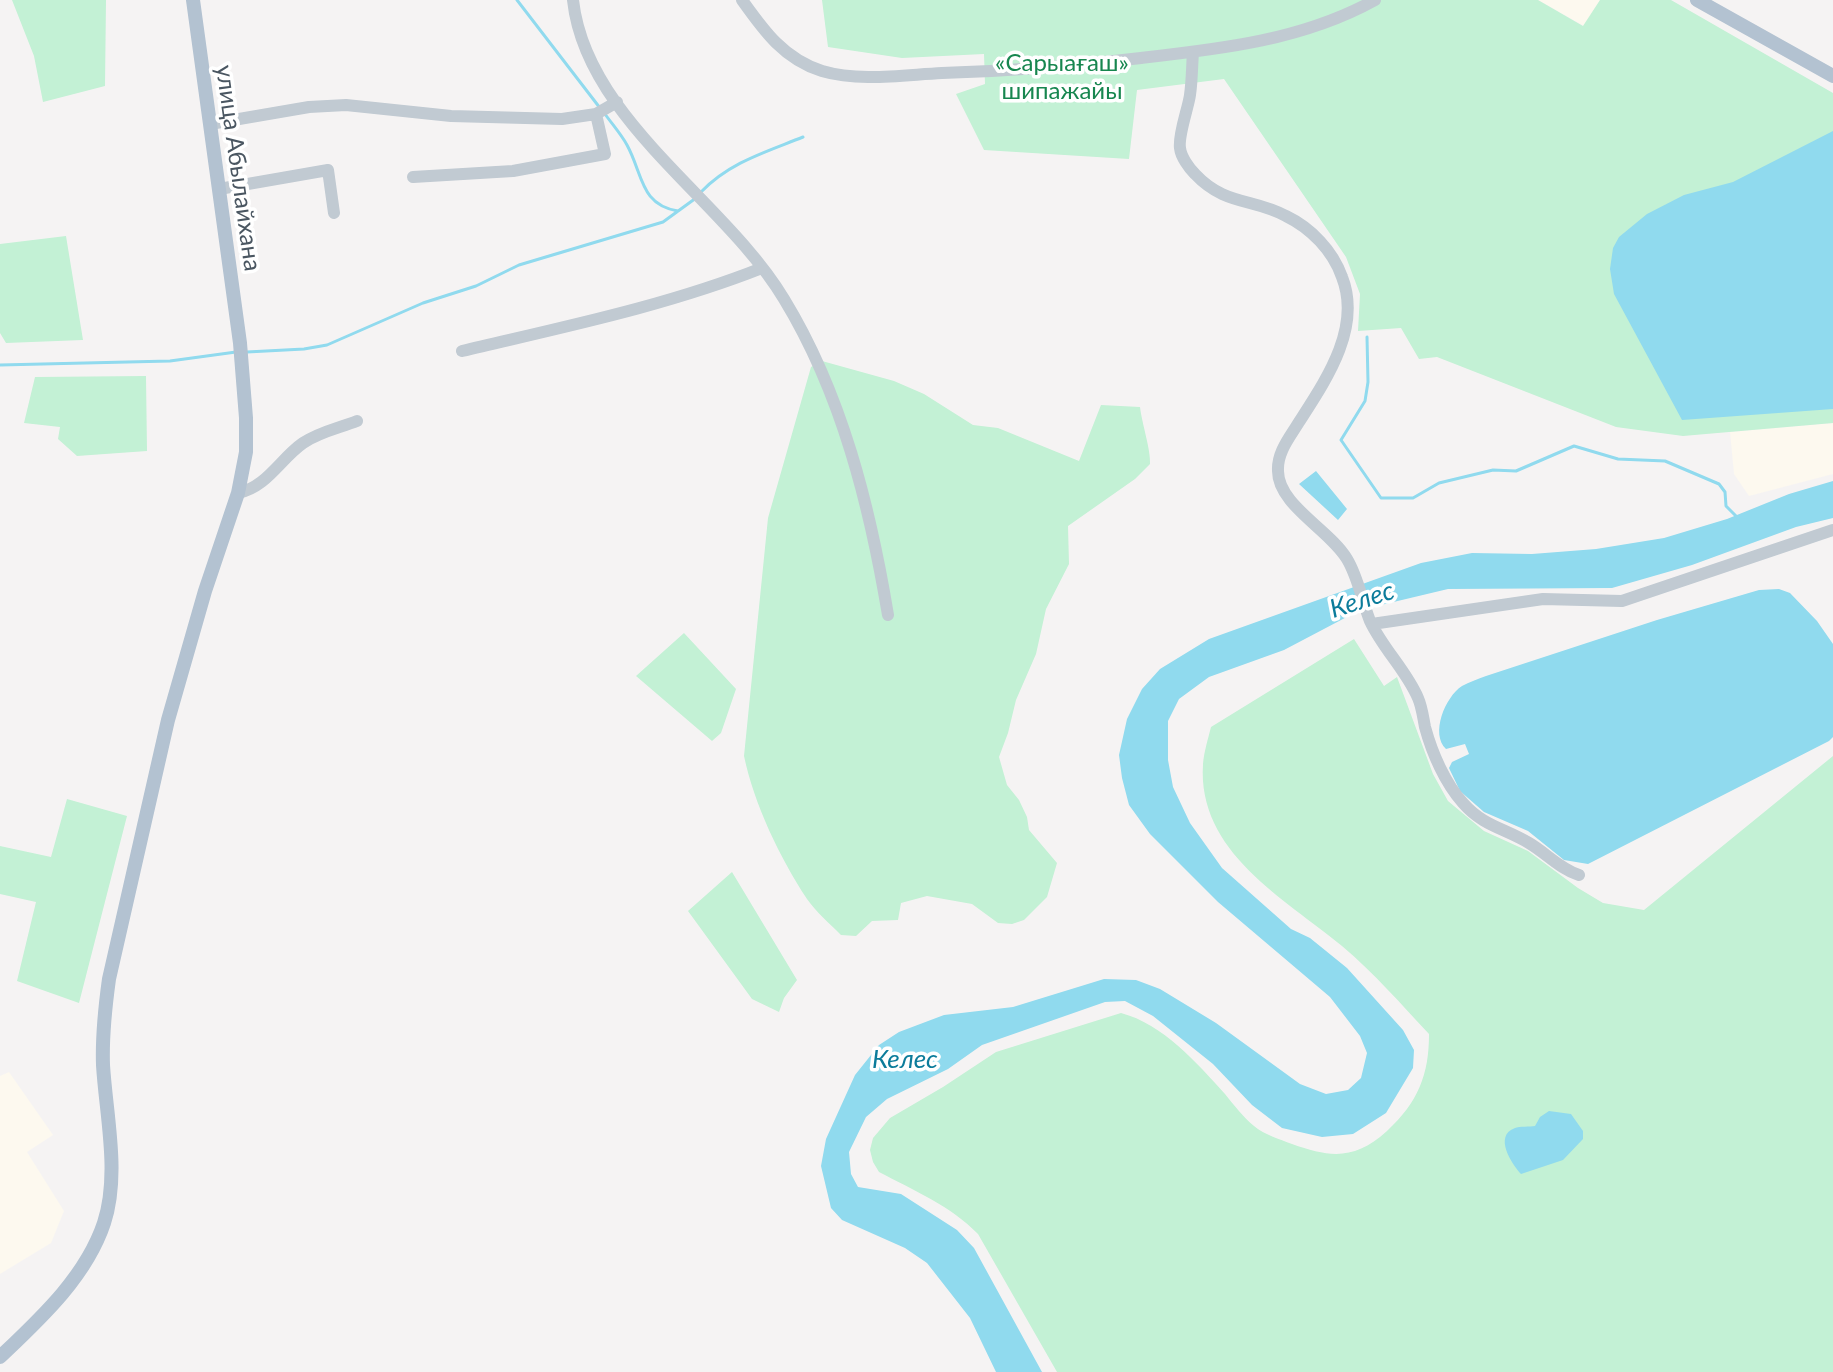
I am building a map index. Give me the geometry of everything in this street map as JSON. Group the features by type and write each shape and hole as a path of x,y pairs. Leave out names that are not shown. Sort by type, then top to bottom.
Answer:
{"main road":[{"path":"1697,0 1833,76"},
{"name":"улица Абылайхана","path":"0,1357 63,1293 89,1254 104,1223 110,1170 103,1062 109,979 168,720 205,591 238,493 246,452 240,343 210,124 197,1"}],"street":[{"path":"573,0 582,42 594,68 617,102 668,165 712,207 762,268 783,297 810,346 839,418 875,540 888,615"},
{"path":"742,0 784,53 823,71 854,77 985,72 1193,52 1279,37 1320,25 1375,0"},
{"path":"1193,52 1180,148 1189,167 1208,188 1241,203 1283,214 1305,226 1323,243 1342,274 1349,312 1345,335 1319,391 1284,446 1278,471 1287,497 1348,560 1372,624 1409,677 1438,761 1462,802 1480,819 1531,844 1569,872 1579,875"},
{"path":"210,124 309,107 346,105 451,116 562,119 596,114 617,102"},
{"path":"413,177 513,171 605,154 596,114"},
{"path":"219,189 328,170 334,213"},
{"path":"462,351 625,312 714,287 762,268"},
{"path":"238,493 259,485 300,445 316,435 357,421"},
{"path":"1372,624 1543,599 1622,601 1833,530"}],"shaded area":[{"path":"1538,0 1600,0 1584,26"},
{"path":"1833,423 1833,474 1749,496 1734,474 1730,432"},
{"path":"9,1072 53,1135 27,1152 64,1211 51,1243 0,1274 0,1076"}],"green space":[{"path":"12,0 106,0 105,86 43,102 34,56"},
{"name":"«Сарыағаш» шипажайы","path":"822,0 1538,0 1583,26 1600,0 1671,0 1833,93 1833,423 1683,436 1616,427 1437,357 1419,359 1401,328 1358,331 1360,294 1346,257 1224,79 1137,90 1129,159 984,150 956,94 985,84 984,54 902,58 828,47"},
{"path":"66,236 83,340 6,343 0,333 0,244"},
{"path":"822,361 894,381 924,394 973,425 998,428 1079,461 1101,405 1140,407 1150,464 1135,479 1068,526 1069,564 1046,609 1036,654 1016,700 999,757 1007,785 1019,800 1029,830 1057,863 1047,897 1024,920 1012,924 998,923 972,904 927,896 901,903 898,920 872,921 856,936 841,935 815,909 797,883 769,830 754,793 744,756 768,518 811,367"},
{"path":"146,376 147,451 77,456 58,439 60,427 24,423 35,377"},
{"path":"684,633 736,689 721,733 712,741 636,676"},
{"path":"1354,639 1384,686 1397,677 1433,774 1448,801 1484,831 1528,851 1603,903 1644,910 1833,756 1833,1372 1057,1372 978,1234 944,1207 879,1172 870,1150 873,1138 890,1118 996,1052 1121,1013 1165,1035 1203,1070 1250,1122 1277,1138 1306,1149 1342,1154 1364,1147 1398,1120 1420,1087 1427,1062 1429,1034 1354,956 1248,870 1229,848 1214,823 1205,795 1203,764 1211,727"},
{"path":"67,799 127,816 79,1003 17,981 36,902 0,894 0,846 51,857"},
{"path":"732,872 797,980 784,998 779,1012 752,999 688,911"}],"water":[{"path":"1833,131 1833,409 1682,420 1614,294 1610,269 1613,248 1619,237 1647,214 1684,195 1733,182"},
{"path":"1316,471 1347,509 1338,520 1299,484"},
{"name":"Келес","path":"1833,481 1833,518 1796,527 1692,565 1612,588 1448,589 1360,610 1284,650 1209,677 1179,699 1168,721 1168,760 1173,787 1190,823 1222,868 1291,929 1310,938 1347,968 1403,1030 1414,1050 1413,1068 1386,1113 1353,1134 1322,1137 1282,1128 1252,1105 1213,1064 1153,1016 1125,1001 1105,1002 982,1045 948,1069 887,1099 866,1117 849,1152 851,1174 858,1187 901,1194 957,1230 974,1248 1042,1372 996,1372 970,1318 927,1263 905,1248 842,1220 831,1208 821,1166 826,1139 855,1075 879,1045 899,1032 944,1015 1013,1007 1104,979 1136,980 1160,989 1216,1023 1300,1084 1326,1094 1348,1090 1361,1078 1367,1053 1360,1036 1330,997 1218,902 1150,834 1129,805 1119,755 1127,719 1142,689 1160,669 1209,639 1421,563 1472,553 1532,554 1596,549 1664,538"},
{"path":"1779,589 1790,593 1817,621 1833,644 1833,737 1829,741 1588,864 1564,860 1528,831 1484,812 1460,791 1449,768 1452,762 1469,754 1465,744 1446,749 1439,734 1445,707 1462,686 1657,620 1759,590"},
{"path":"1549,1111 1571,1114 1583,1131 1583,1139 1563,1160 1521,1174 1506,1150 1505,1137 1515,1128 1535,1126 1540,1117"}],"waterway":[{"path":"517,0 600,108"},
{"path":"605,114 627,145 649,195 666,208 678,211"},
{"path":"701,192 736,165 803,137"},
{"path":"247,352 327,345 423,303 476,286 519,265 663,222 696,198"},
{"path":"1367,337 1368,382 1365,401 1341,440 1381,498 1413,498 1439,483 1493,470 1516,471 1574,446 1618,459 1665,461 1719,484 1725,492 1726,506 1738,518"},
{"path":"0,365 170,361 236,352"}]}
